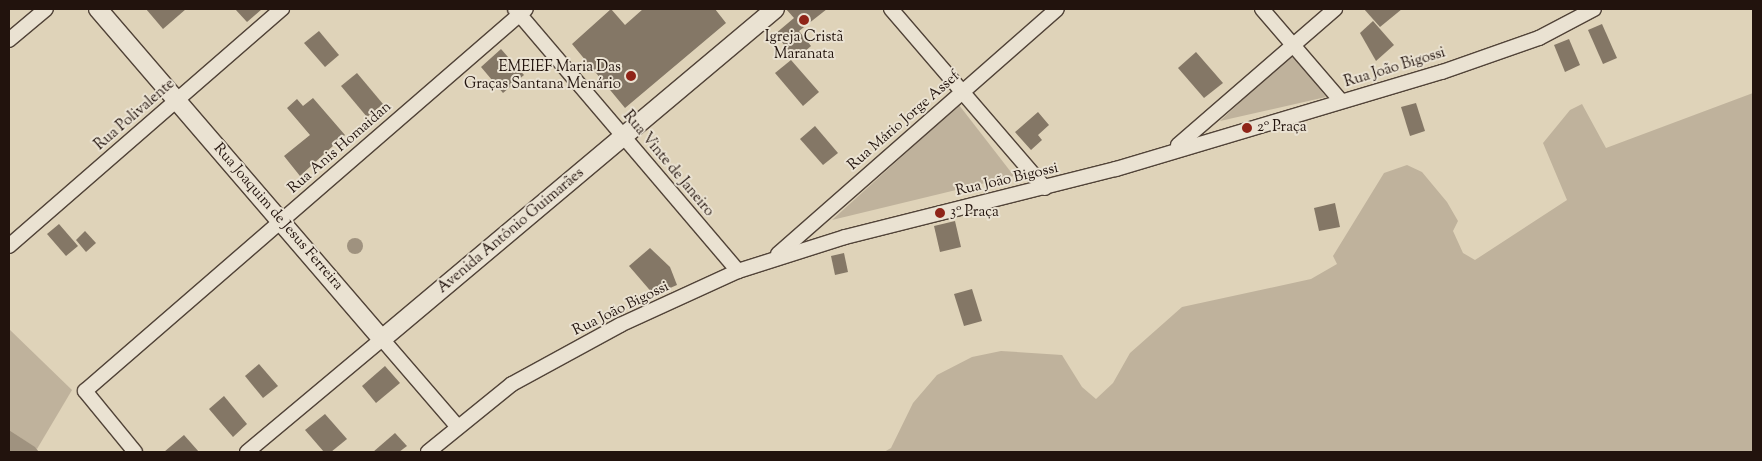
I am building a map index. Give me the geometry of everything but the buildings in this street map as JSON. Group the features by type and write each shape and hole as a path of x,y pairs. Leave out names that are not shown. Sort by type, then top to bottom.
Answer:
{"street":[{"path":"9,40 46,9"},
{"name":"Rua Joaquim de Jesus Ferreira","path":"98,9 457,426"},
{"name":"Rua Polivalente","path":"9,246 282,9"},
{"name":"Avenida Antônio Guimarães","path":"247,452 774,9"},
{"path":"891,9 1045,188"},
{"name":"Rua Mário Jorge Assef","path":"774,258 1056,9"},
{"path":"1262,9 1341,101"},
{"path":"1174,149 1335,9"},
{"name":"Rua João Bigossi","path":"428,452 457,426 512,384 620,325 738,271 774,258 1045,188 1341,101 1539,38 1594,9"},
{"name":"Rua Vinte de Janeiro","path":"520,11 738,271"},
{"name":"Rua Anis Homaidan","path":"135,452 85,391 520,11"}],"shaded area":[{"path":"1292,53 1326,97 1220,121"},
{"path":"1753,93 1753,452 884,452 891,448 913,403 937,375 972,357 1001,351 1062,355 1082,387 1096,399 1113,383 1130,353 1182,307 1311,279 1337,264 1333,256 1384,173 1407,165 1422,172 1447,202 1458,221 1453,231 1463,253 1475,260 1567,200 1543,143 1570,110 1582,104 1606,148"},
{"path":"959,105 1014,176 832,220 930,131"},
{"path":"352,238 358,238 363,243 361,252 352,254 347,249 347,243"},
{"path":"9,329 72,390 37,449 9,430"},
{"path":"9,430 35,447 39,452 9,452"}],"place":[{"name":"Igreja Cristã Maranata","path":"804,20"},
{"name":"EMEIEF Maria Das Graças Santana Menário","path":"631,76"},
{"name":"2º Praça","path":"1247,128"},
{"name":"3º Praça","path":"940,213"}]}
